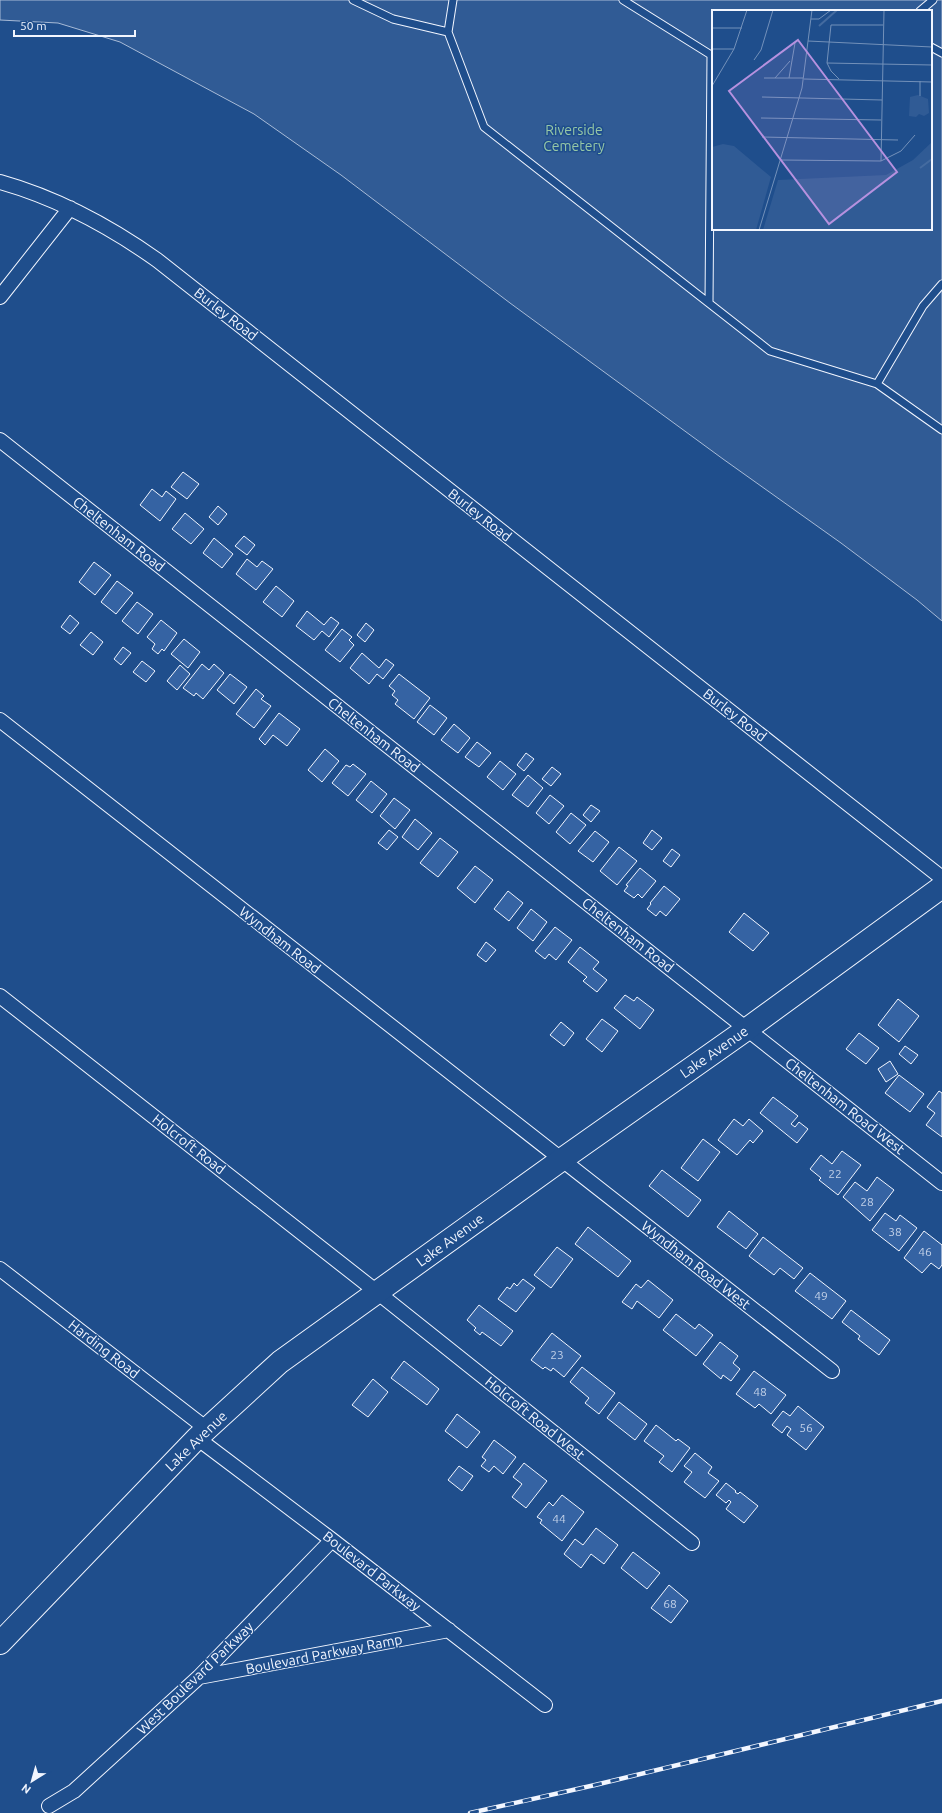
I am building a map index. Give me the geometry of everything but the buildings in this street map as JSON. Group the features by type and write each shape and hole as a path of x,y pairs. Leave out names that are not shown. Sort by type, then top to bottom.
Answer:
{"main road":[{"name":"Lake Avenue","path":"0,1642 202,1434 280,1362 561,1160 747,1029 942,887"}],"street":[{"name":"Burley Road","path":"0,182 18,187 70,208 128,240 157,260 942,878"},
{"path":"0,297 70,208"},
{"name":"Cheltenham Road","path":"0,440 747,1029"},
{"name":"Wyndham Road","path":"0,720 561,1160"},
{"name":"Holcroft Road","path":"0,996 377,1292"},
{"name":"Cheltenham Road West","path":"747,1029 942,1183"},
{"name":"Wyndham Road West","path":"561,1160 832,1371"},
{"name":"Harding Road","path":"0,1270 202,1434"},
{"name":"Holcroft Road West","path":"377,1292 692,1543"},
{"name":"Boulevard Parkway","path":"202,1434 332,1540 546,1705"},
{"name":"West Boulevard Parkway","path":"49,1806 74,1791 199,1677 332,1540"},
{"name":"Boulevard Parkway Ramp","path":"199,1677 449,1630"}],"lane":[{"path":"353,0 393,19 448,32"},
{"path":"453,0 448,32 484,127 770,351 877,384 942,430"},
{"path":"623,0 712,55 709,303"},
{"path":"921,10 933,0"},
{"path":"932,48 942,53"},
{"path":"877,384 923,306 942,284"}],"shaded area":[{"name":"Riverside Cemetery","path":"0,0 942,0 942,621 917,600 841,543 723,459 510,303 341,175 254,114 120,42 58,23 0,20"}],"railway":[{"path":"470,1813 595,1785 942,1701"}]}
